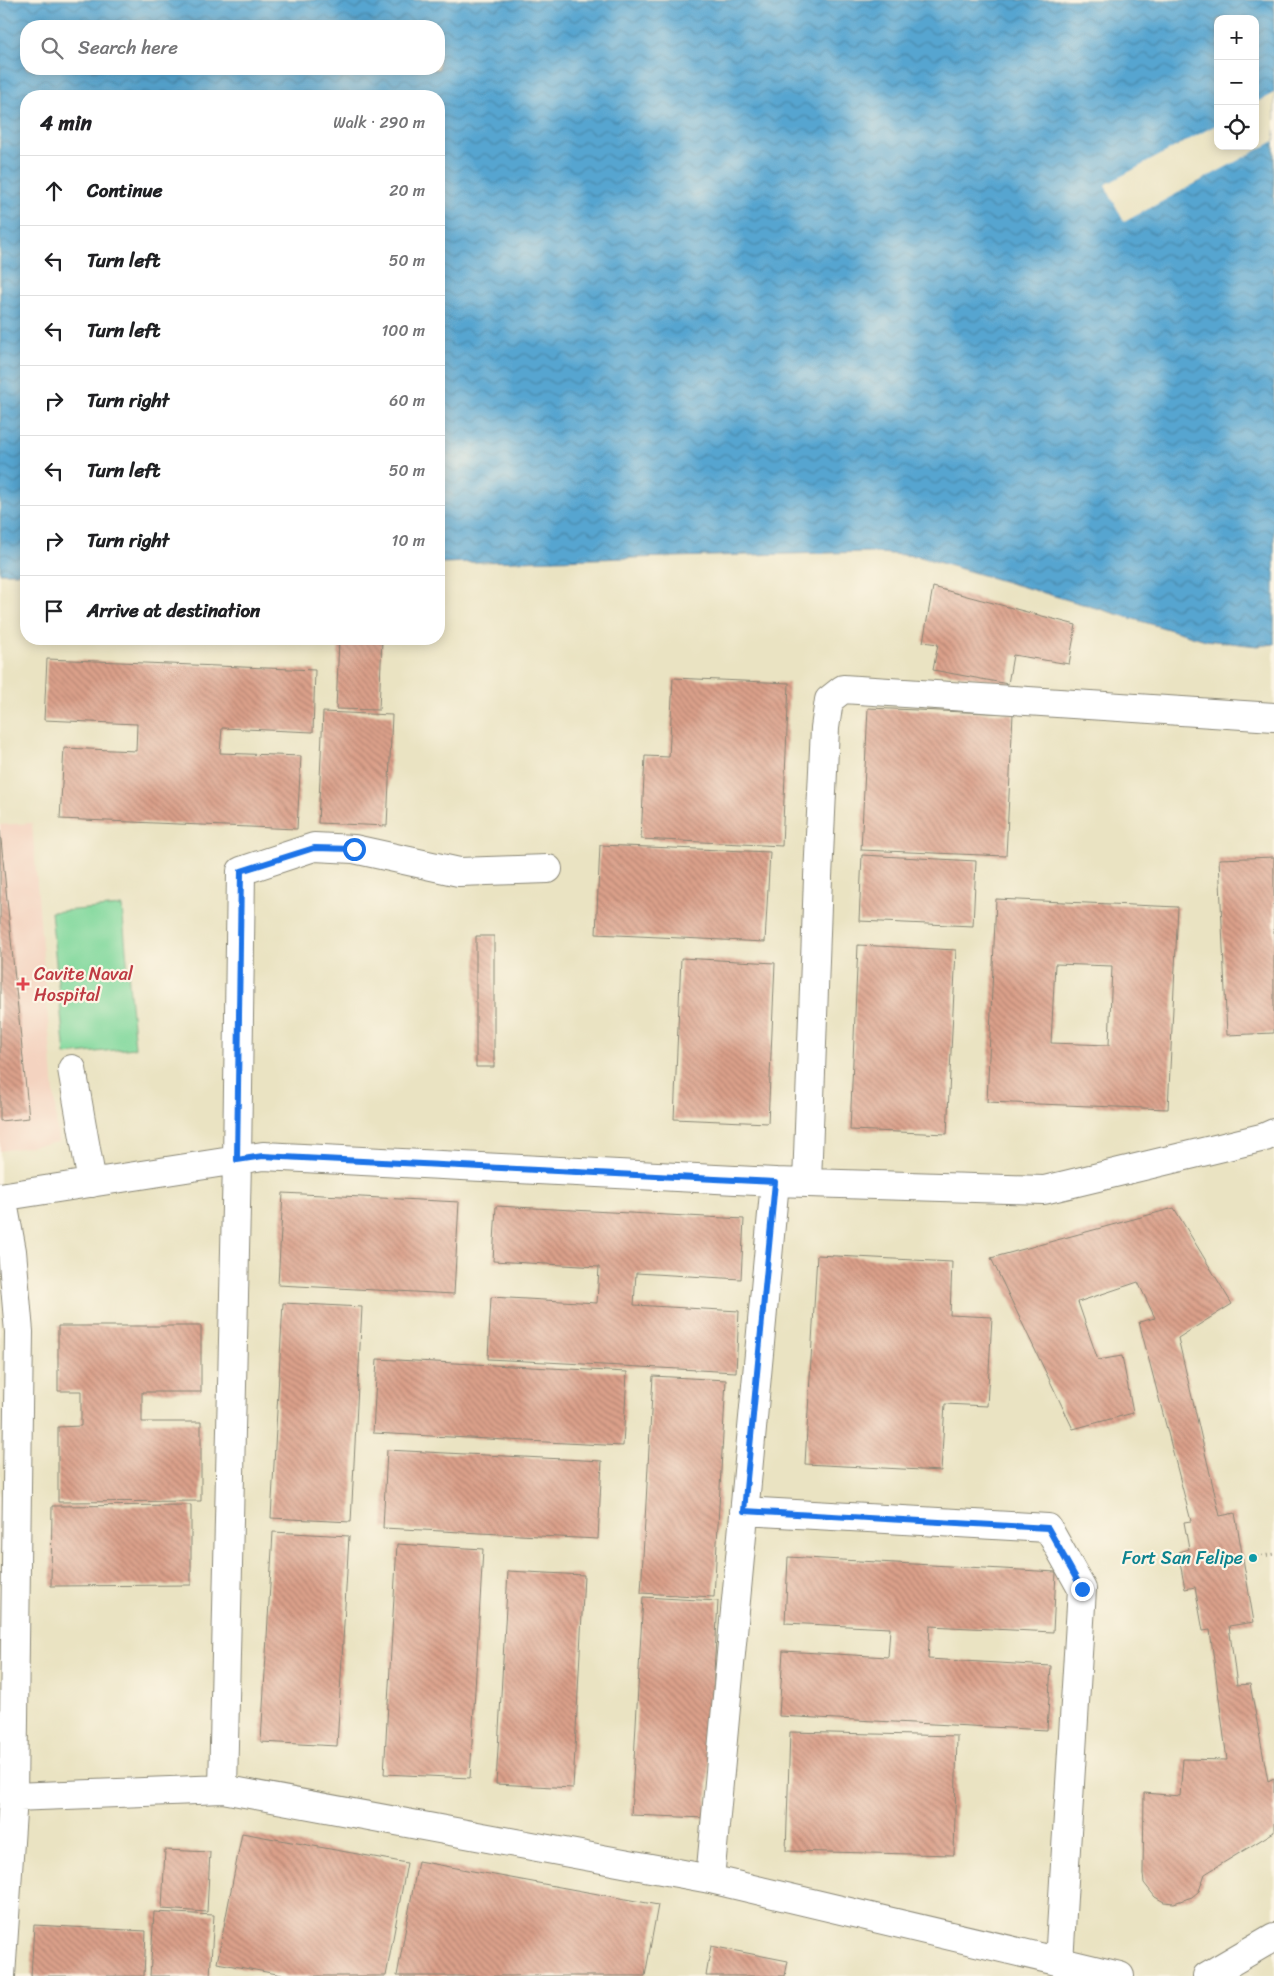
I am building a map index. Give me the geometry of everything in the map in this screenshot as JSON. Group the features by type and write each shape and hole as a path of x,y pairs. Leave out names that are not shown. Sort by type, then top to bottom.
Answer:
{"street":[{"path":"807,1183 814,1039 818,877 829,700 843,689 1274,717"},
{"path":"223,1789 237,1160 241,871 314,848 354,849 459,872 548,868"},
{"path":"72,1069 92,1183"},
{"path":"1,1976 13,1797 19,1332 12,1251 1,1197 263,1156 775,1182 1044,1190 1271,1142"},
{"path":"710,1879 775,1182"},
{"path":"744,1511 1048,1528 1082,1589 1059,1962"},
{"path":"13,1797 223,1789 710,1879 1120,1976"},
{"path":"1207,1976 1272,1943"}],"path":[{"path":"1252,1558 1274,1554"}],"shaded area":[{"name":"Cavite Naval Hospital","path":"32,823 58,1142 0,1151 0,825"}],"green space":[{"path":"122,906 135,1048 65,1055 51,912"}],"water":[{"path":"0,0 1274,0 1274,644 1257,646 1206,640 917,556 866,552 445,563 445,90 20,90 20,573 0,573"}],"pier":[{"path":"1274,93 1274,141 1259,149 1259,105 1259,101"},
{"path":"1214,126 1214,150 1257,150 1124,222 1105,185"}],"building":[{"path":"933,587 1076,625 1069,664 1013,655 1008,684 933,670 938,644 923,642"},
{"path":"339,645 382,645 379,710 336,709"},
{"path":"47,659 315,670 313,732 222,728 220,753 301,756 297,829 60,819 64,748 136,751 137,724 44,720"},
{"path":"673,678 789,683 782,846 641,839 645,756 669,757"},
{"path":"868,708 1013,714 1006,856 861,850"},
{"path":"323,712 392,715 387,826 318,823"},
{"path":"0,830 29,1118 0,1121"},
{"path":"600,845 770,852 765,942 596,934"},
{"path":"862,855 976,861 973,926 859,921"},
{"path":"1274,857 1274,1033 1227,1035 1219,859"},
{"path":"996,899 1178,907 1168,1109 987,1102","holes":["1055,964 1112,966 1109,1045 1051,1043"]},
{"path":"476,936 494,936 494,1067 476,1067"},
{"path":"858,945 956,950 947,1134 850,1130"},
{"path":"681,958 775,963 768,1123 674,1119"},
{"path":"283,1193 459,1202 454,1294 278,1285"},
{"path":"496,1206 744,1219 741,1279 636,1273 634,1305 739,1311 736,1372 488,1359 491,1297 597,1303 599,1267 493,1261"},
{"path":"1174,1208 1232,1304 1178,1338 1220,1516 1235,1513 1254,1622 1229,1626 1237,1685 1250,1684 1268,1781 1274,1778 1274,1832 1205,1874 1199,1891 1192,1897 1174,1903 1164,1902 1155,1897 1144,1883 1144,1793 1180,1796 1183,1759 1227,1760 1210,1630 1203,1631 1195,1587 1185,1589 1178,1552 1189,1549 1184,1522 1191,1521 1139,1322 1155,1318 1138,1282 1078,1302 1098,1360 1122,1356 1133,1413 1073,1429 991,1258"},
{"path":"817,1255 952,1262 950,1315 992,1317 987,1406 945,1404 941,1471 805,1464"},
{"path":"283,1303 362,1307 351,1522 271,1518"},
{"path":"58,1326 201,1326 201,1392 142,1392 142,1422 201,1422 201,1501 58,1502 58,1427 81,1426 81,1391 58,1391"},
{"path":"377,1359 627,1372 623,1446 373,1433"},
{"path":"653,1376 726,1380 714,1597 641,1593"},
{"path":"387,1450 602,1461 598,1539 383,1528"},
{"path":"191,1505 191,1585 51,1586 52,1506"},
{"path":"273,1532 349,1536 337,1746 261,1742"},
{"path":"397,1544 483,1549 470,1778 384,1774"},
{"path":"788,1557 1056,1572 1053,1632 930,1626 928,1659 1051,1666 1047,1730 779,1716 783,1651 888,1657 890,1628 785,1623"},
{"path":"508,1571 584,1575 573,1788 496,1784"},
{"path":"643,1597 718,1601 706,1818 631,1815"},
{"path":"790,1732 957,1736 954,1855 786,1851"},
{"path":"242,1833 407,1863 386,1976 288,1976 217,1963"},
{"path":"165,1850 210,1852 207,1912 162,1909"},
{"path":"418,1861 658,1905 645,1976 397,1976"},
{"path":"154,1912 214,1915 210,1976 150,1976"},
{"path":"34,1925 146,1931 144,1976 31,1976"},
{"path":"711,1946 788,1961 785,1976 706,1976"}],"place":[{"name":"Cavite Naval Hospital","path":"23,984"},
{"name":"Fort San Felipe","path":"1253,1558"}],"route":[{"path":"354,849 314,848 241,871 237,1160 263,1156 775,1182 744,1511 1048,1528 1082,1589"}]}
